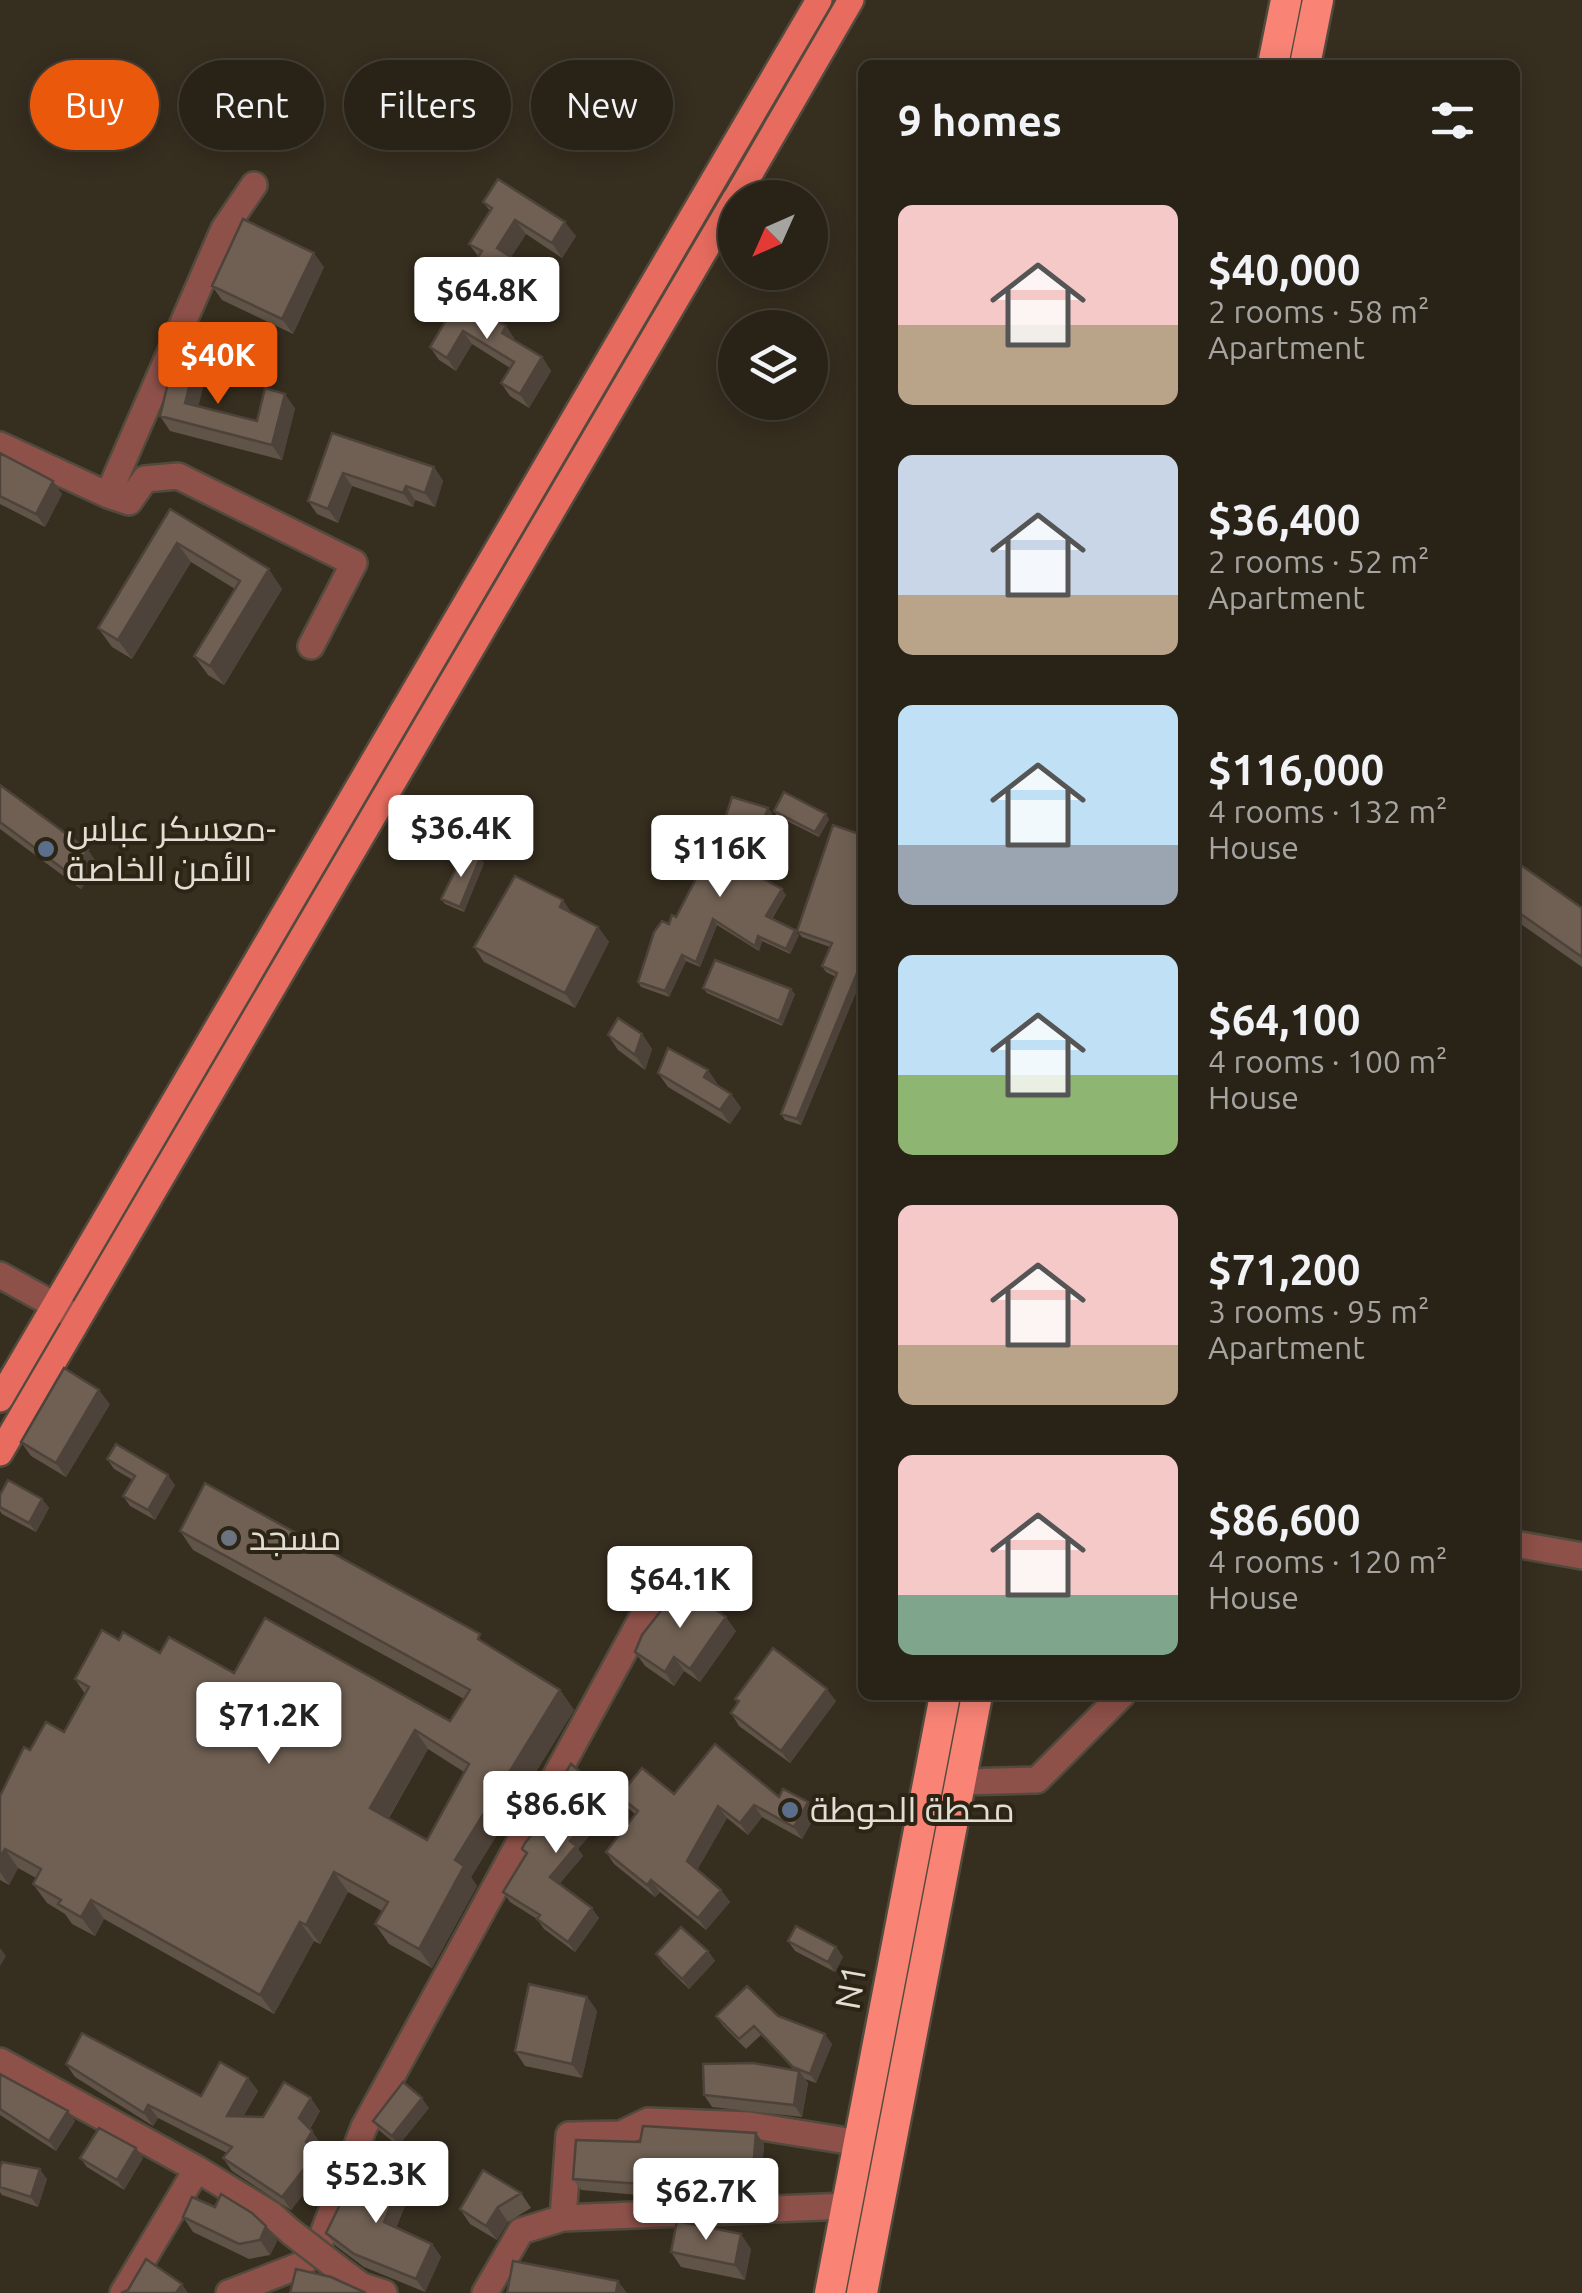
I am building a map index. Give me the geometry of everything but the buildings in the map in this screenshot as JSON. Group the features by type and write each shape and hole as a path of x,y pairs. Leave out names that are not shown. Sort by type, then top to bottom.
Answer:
{"highway":[{"path":"1274,60 1286,0"},
{"path":"1306,60 1318,0"},
{"name":"N1","path":"830,2293 944,1700"},
{"name":"N1","path":"862,2293 976,1700"}],"main road":[{"path":"0,1399 818,0"},
{"path":"746,180 850,0"},
{"path":"0,1453 718,229"},
{"path":"654,284 678,298"}],"street":[{"path":"108,495 224,229 254,185"},
{"path":"0,445 128,502 145,479 178,476 354,563 311,646"},
{"path":"0,1276 79,1318"},
{"path":"1520,1545 1582,1556"},
{"path":"229,2293 301,2265 318,2247 364,2127 658,1589"},
{"path":"960,1782 1037,1780 1117,1700"},
{"path":"0,2061 197,2169 272,2215 362,2286 384,2293"},
{"path":"563,2218 569,2135 621,2134 648,2121 749,2124 860,2142"},
{"path":"123,2293 197,2169"},
{"path":"485,2293 521,2231 563,2218 847,2206"}],"place":[{"name":"معسكر عباس- الأمن الخاصة","path":"46,849"},
{"name":"مسجد","path":"229,1538"},
{"name":"محطة الحوطة","path":"790,1810"}]}
